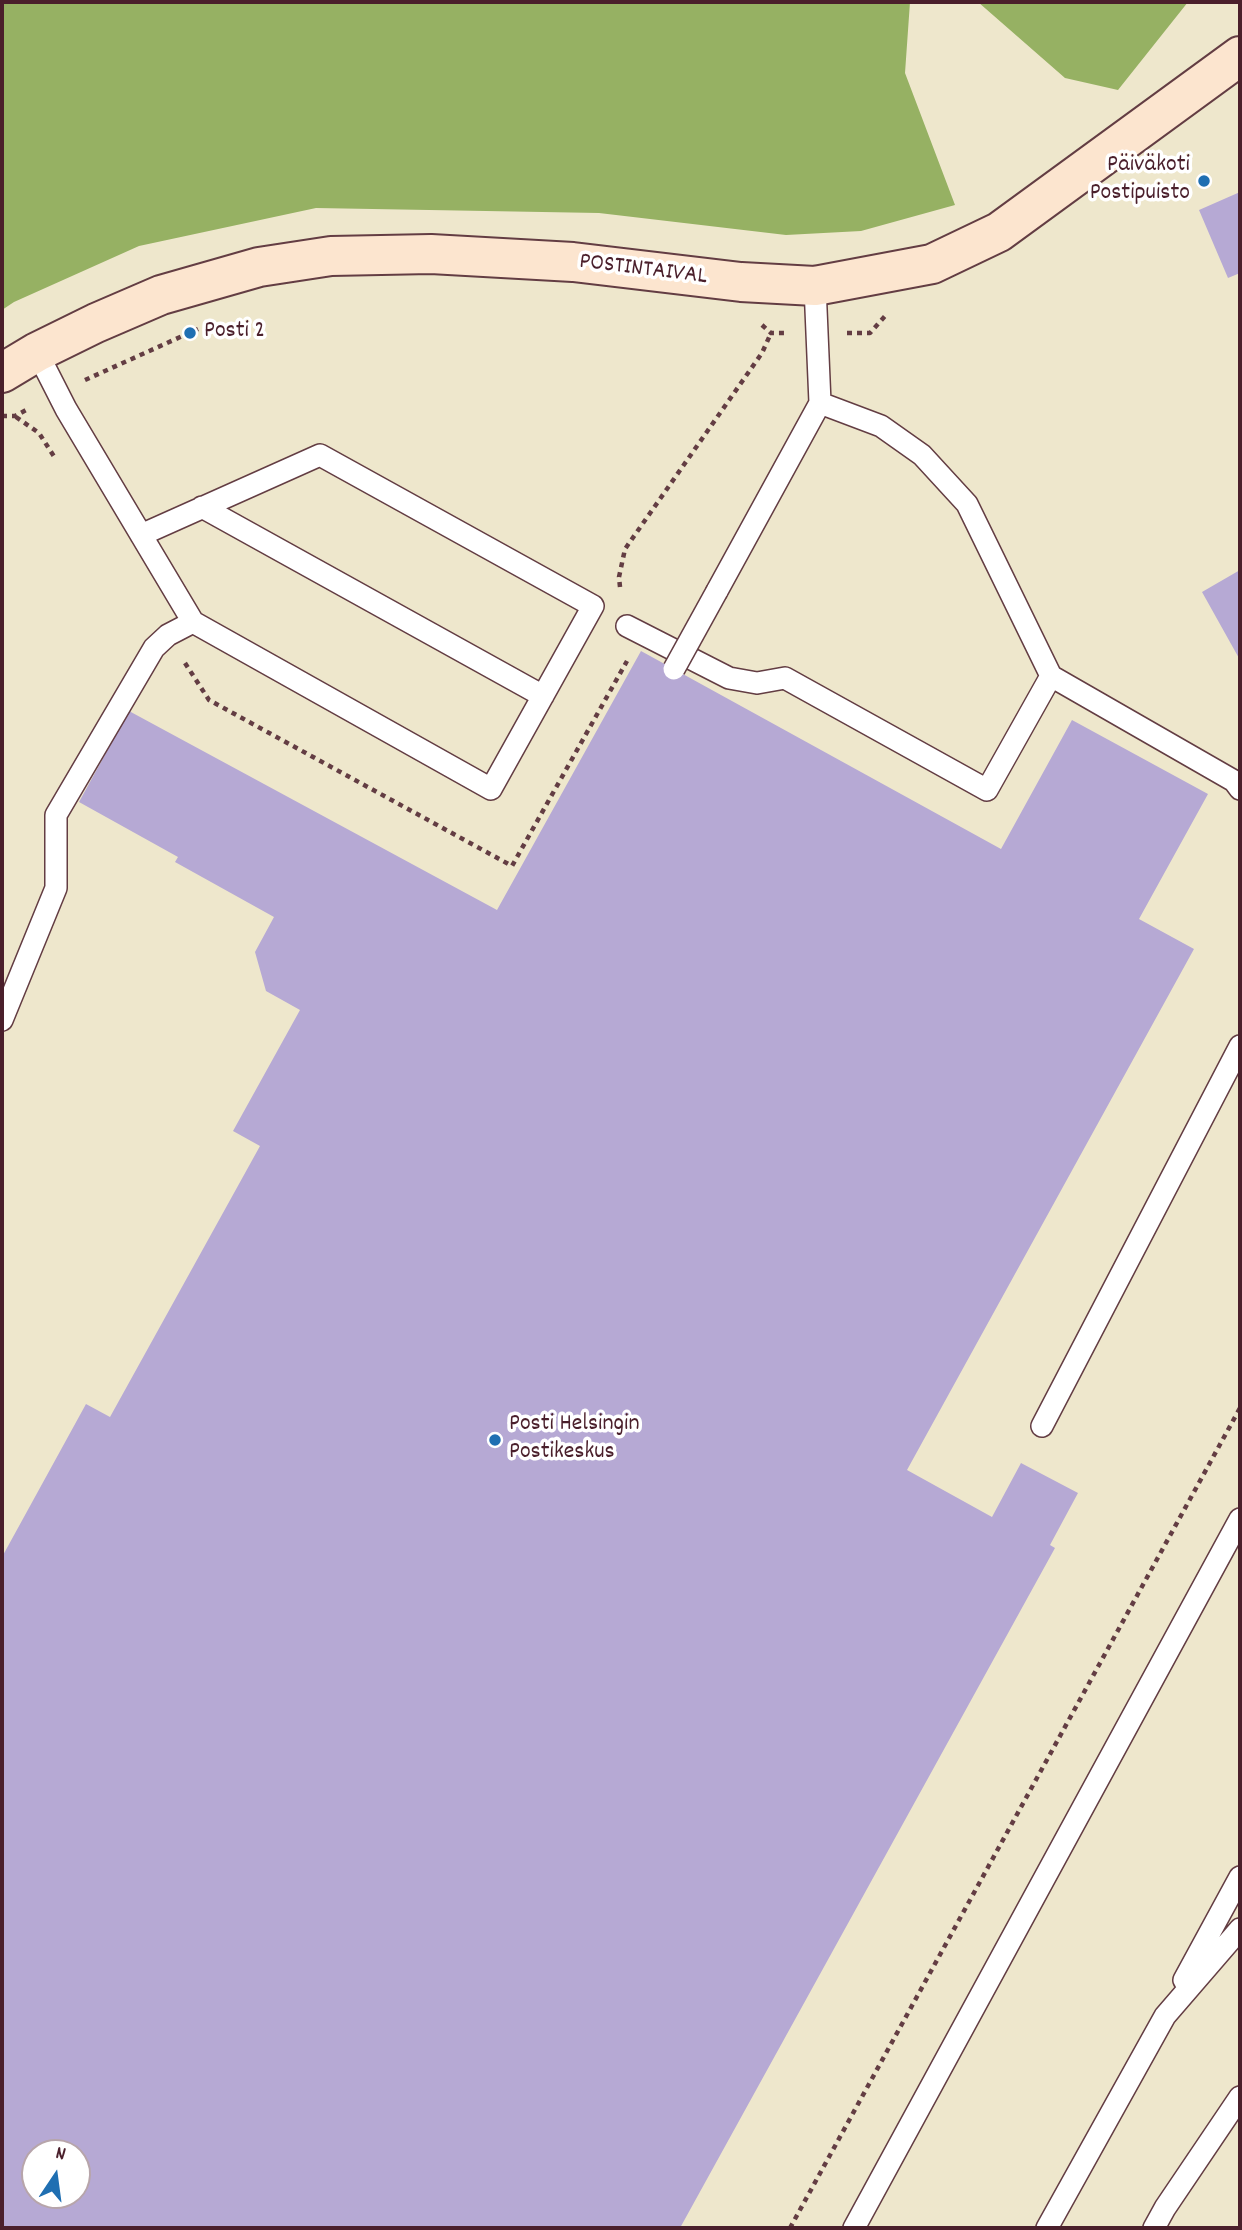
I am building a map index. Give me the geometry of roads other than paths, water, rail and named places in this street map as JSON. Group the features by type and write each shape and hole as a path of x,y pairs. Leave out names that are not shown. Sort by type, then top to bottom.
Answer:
{"street":[{"name":"POSTINTAIVAL","path":"2,373 37,352 96,323 161,295 259,267 331,256 430,254 573,262 741,282 815,286 932,264 999,232 1240,56"}],"lane":[{"path":"674,669 820,403 815,286"},
{"path":"37,352 66,408 193,622 491,789 593,606 320,455 141,534"},
{"path":"820,403 881,426 922,455 967,505 1051,676 1234,781 1240,789"},
{"path":"202,508 543,696"},
{"path":"2,1020 7,997 56,888 56,815 154,648 168,635 193,622"},
{"path":"627,626 729,678 757,683 785,678 987,790 1051,676"},
{"path":"1042,1426 1240,1046"},
{"path":"854,2228 1240,1519"},
{"path":"1047,2228 1240,1877"},
{"path":"1165,2016 1240,1929"},
{"path":"1154,2228 1240,2097"}],"place":[{"name":"Päiväkoti Postipuisto","path":"1204,181"},
{"name":"Posti 2","path":"190,333"},
{"name":"Posti Helsingin Postikeskus","path":"495,1440"}]}
